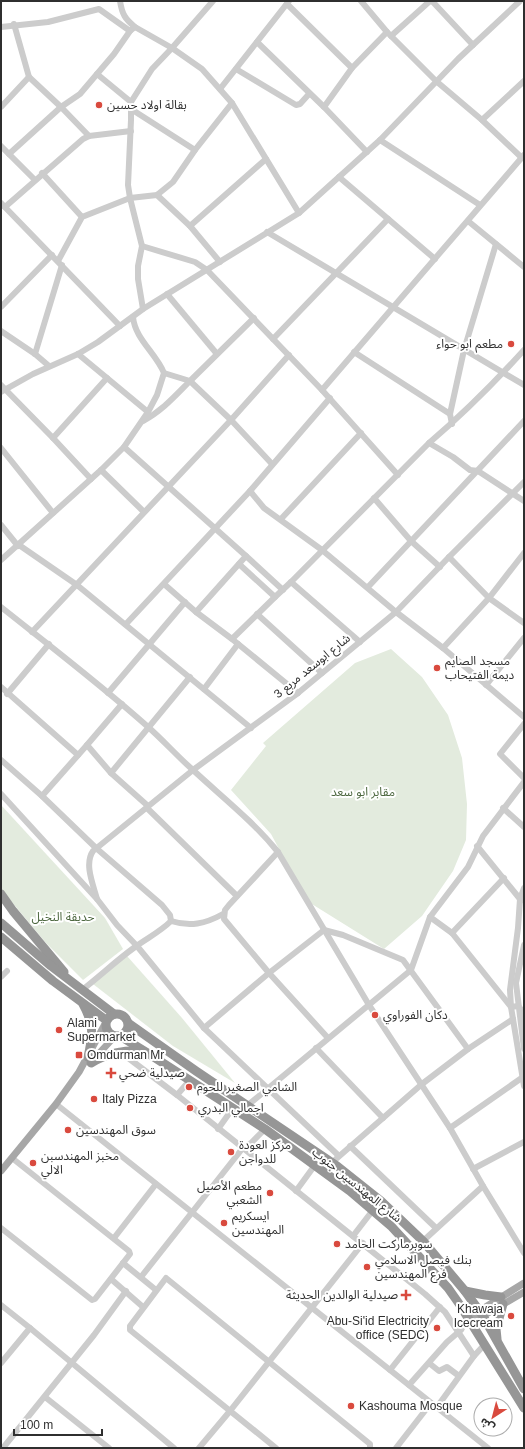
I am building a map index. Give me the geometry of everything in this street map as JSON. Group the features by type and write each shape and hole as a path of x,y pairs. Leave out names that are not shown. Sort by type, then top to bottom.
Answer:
{"highway":[{"path":"1,894 12,911 51,954 72,982"},
{"path":"1,923 82,990 114,1014 118,1013 124,1016 128,1023 127,1029 123,1035 118,1036 108,1032 106,1022 1,937"},
{"path":"81,1001 87,1011 92,1029 89,1060 119,1051 146,1052"},
{"path":"106,1022 114,1014"},
{"name":"شارع المهندسين جنوب","path":"128,1023 307,1144 336,1159 423,1241 465,1291 481,1313 524,1389"},
{"name":"شارع المهندسين جنوب","path":"118,1036 146,1052 265,1129 373,1210 417,1253 448,1288 468,1322 485,1344 524,1408"},
{"path":"300,1155 307,1144"},
{"path":"465,1291 502,1300 496,1329 497,1341"}],"main road":[{"path":"89,1060 106,1022"},
{"path":"1,1171 56,1104 89,1060 118,1036"},
{"path":"468,1322 502,1300 524,1283"},
{"path":"502,1300 524,1292"}],"street":[{"path":"120,1 122,13 133,29"},
{"path":"143,308 138,279 138,266 142,246 128,185 131,105 152,69 214,1"},
{"path":"322,390 523,156 436,81 389,34 361,1"},
{"path":"324,107 352,68 389,34 431,1 473,45"},
{"path":"91,479 53,438 2,389 49,366 78,354 133,317 143,308 299,213 380,140 436,81 520,1"},
{"path":"220,89 288,3 352,68"},
{"path":"1,26 48,22 99,9 133,29 172,48 202,69 232,103 299,213"},
{"path":"14,24 29,77 89,136"},
{"path":"9,154 61,107 80,94 98,74 133,29"},
{"path":"257,42 324,107 367,152"},
{"path":"236,69 296,105 300,104 309,94"},
{"path":"98,74 131,105 195,150"},
{"path":"3,105 29,77"},
{"path":"482,120 524,81"},
{"path":"1,96 3,105"},
{"path":"35,354 60,263 82,217 130,198 157,195 173,182 195,150 232,103"},
{"path":"120,326 3,205 83,139 89,136 131,132"},
{"path":"380,140 480,205"},
{"path":"1,146 35,180"},
{"path":"190,226 266,159"},
{"path":"42,174 82,217"},
{"path":"339,177 435,259"},
{"path":"157,195 190,226 220,262"},
{"path":"273,339 388,219"},
{"path":"468,221 523,265"},
{"path":"266,232 524,385"},
{"path":"452,424 450,414 464,350 496,244"},
{"path":"142,246 195,262 207,270 330,398 398,475"},
{"path":"2,302 52,255"},
{"path":"167,294 217,354"},
{"path":"1,560 101,470 124,447 148,412 157,395 164,374 156,357 136,330 133,317"},
{"path":"142,422 156,415 165,407 254,318"},
{"path":"1,331 35,354 49,366"},
{"path":"232,639 283,590 429,443 452,424 524,350"},
{"path":"354,352 450,414"},
{"path":"78,354 148,412"},
{"path":"32,632 231,420 289,355"},
{"path":"164,374 190,381 231,420 272,464"},
{"path":"53,438 107,378"},
{"path":"126,624 250,491 330,398"},
{"path":"368,587 524,421"},
{"path":"281,519 361,433"},
{"path":"429,443 470,470 478,471 524,501"},
{"path":"124,447 283,590"},
{"path":"1,448 53,513"},
{"path":"101,470 144,512"},
{"name":"شارع ابوسعد مربع 3","path":"96,848 193,770 298,693 396,612 524,482"},
{"path":"250,491 264,508 322,550 396,612 444,648 524,717"},
{"path":"374,498 411,541 440,567"},
{"path":"1,525 18,545 77,585 251,728"},
{"path":"444,648 489,598 523,555"},
{"path":"196,612 246,556"},
{"path":"449,557 489,598 524,623"},
{"path":"239,564 275,597"},
{"path":"291,582 360,642"},
{"path":"164,584 196,612 232,639 298,693"},
{"path":"108,692 185,602"},
{"path":"1,607 122,704 260,830 278,852 369,1005 450,1128 524,1253"},
{"path":"257,614 322,673"},
{"path":"486,685 524,638"},
{"path":"7,694 49,644"},
{"path":"204,689 238,644"},
{"path":"111,773 190,677"},
{"path":"1,688 78,755"},
{"path":"42,796 122,704"},
{"path":"524,724 500,754 524,778"},
{"path":"87,745 111,773 237,896"},
{"path":"1,760 42,796 96,848 162,905 170,914 171,921"},
{"path":"248,1105 268,1090 316,1048 411,970 430,917 468,867 483,836 524,782"},
{"path":"1,794 97,899 117,925 137,946 204,1028 336,1159 422,1084 468,1049 513,1019"},
{"path":"503,808 524,827"},
{"path":"477,846 522,900"},
{"path":"96,848 90,854 89,862 90,873 97,899"},
{"path":"171,921 181,924 200,924 223,914 224,910 278,852"},
{"path":"452,933 504,878"},
{"path":"524,888 510,984 511,1006 524,1086"},
{"path":"223,914 226,923 328,1038"},
{"path":"430,917 452,933 511,1006"},
{"path":"82,990 171,921"},
{"path":"324,930 343,935 403,960 468,1049"},
{"path":"204,1028 269,973 324,930"},
{"path":"524,945 516,983 524,1049"},
{"path":"1,977 7,971"},
{"path":"511,1006 518,1006 524,1013"},
{"path":"316,1048 383,1118"},
{"path":"119,1051 177,1095 242,1149 415,1284 449,1317 474,1356"},
{"path":"450,1128 523,1077"},
{"path":"177,1095 190,1080"},
{"path":"56,1104 488,1448"},
{"path":"218,1128 232,1108"},
{"path":"141,1277 242,1149 251,1143 265,1129"},
{"path":"473,1168 524,1142"},
{"path":"350,1146 436,1228"},
{"path":"1,1228 92,1300 95,1299 112,1279 130,1252 12,1158"},
{"path":"296,1191 315,1165"},
{"path":"114,1238 156,1184"},
{"path":"423,1241 483,1186"},
{"path":"353,1236 373,1210"},
{"path":"200,1448 363,1244"},
{"path":"123,1263 156,1290"},
{"path":"276,1448 130,1330 130,1326 143,1307 167,1278 370,1444 370,1448"},
{"path":"112,1279 143,1307"},
{"path":"3,1448 94,1335 126,1291"},
{"path":"1,1305 174,1448"},
{"path":"390,1370 440,1307"},
{"path":"409,1385 447,1342 468,1322"},
{"path":"1,1363 30,1328"},
{"path":"396,1448 485,1344"},
{"path":"429,1363 439,1371 447,1367 459,1376"},
{"path":"45,1397 109,1448"}],"green space":[{"name":"مقابر ابو سعد","path":"391,649 422,677 448,715 462,758 467,804 466,840 453,871 422,916 384,949 307,901 271,834 231,790 266,746 263,743 355,663"},
{"name":"حديقة النخيل","path":"1,805 105,918 123,949 83,980 46,943 1,889"},
{"path":"127,956 182,1018 235,1083 173,1046 93,984"}],"place":[{"name":"بقالة اولاد حسين","path":"99,105"},
{"name":"مطعم ابو حواء","path":"511,344"},
{"name":"مسجد الصايم ديمة الفتيحاب","path":"437,668"},
{"name":"دكان الفوراوي","path":"375,1015"},
{"name":"Alami Supermarket","path":"59,1030"},
{"name":"Omdurman Mr","path":"79,1055"},
{"name":"صيدلية ضحي","path":"111,1073"},
{"name":"الشامي الصغير للحوم","path":"189,1087"},
{"name":"Italy Pizza","path":"94,1099"},
{"name":"اجمالي البدري","path":"190,1108"},
{"name":"سوق المهندسين","path":"68,1130"},
{"name":"مركز العودة للدواجن","path":"231,1152"},
{"name":"مخبز المهندسبن الالي","path":"33,1163"},
{"name":"مطعم الأصيل الشعبي","path":"270,1193"},
{"name":"ايسكريم المهندسين","path":"224,1223"},
{"name":"سوبرماركت الحامد","path":"337,1244"},
{"name":"بنك فيصل الاسلامي فرع المهندسين","path":"367,1267"},
{"name":"صيدلية الوالدين الحديثة","path":"406,1295"},
{"name":"Khawaja Icecream","path":"511,1316"},
{"name":"Abu-Si'id Electricity office (SEDC)","path":"437,1328"},
{"name":"Kashouma Mosque","path":"351,1406"}]}
